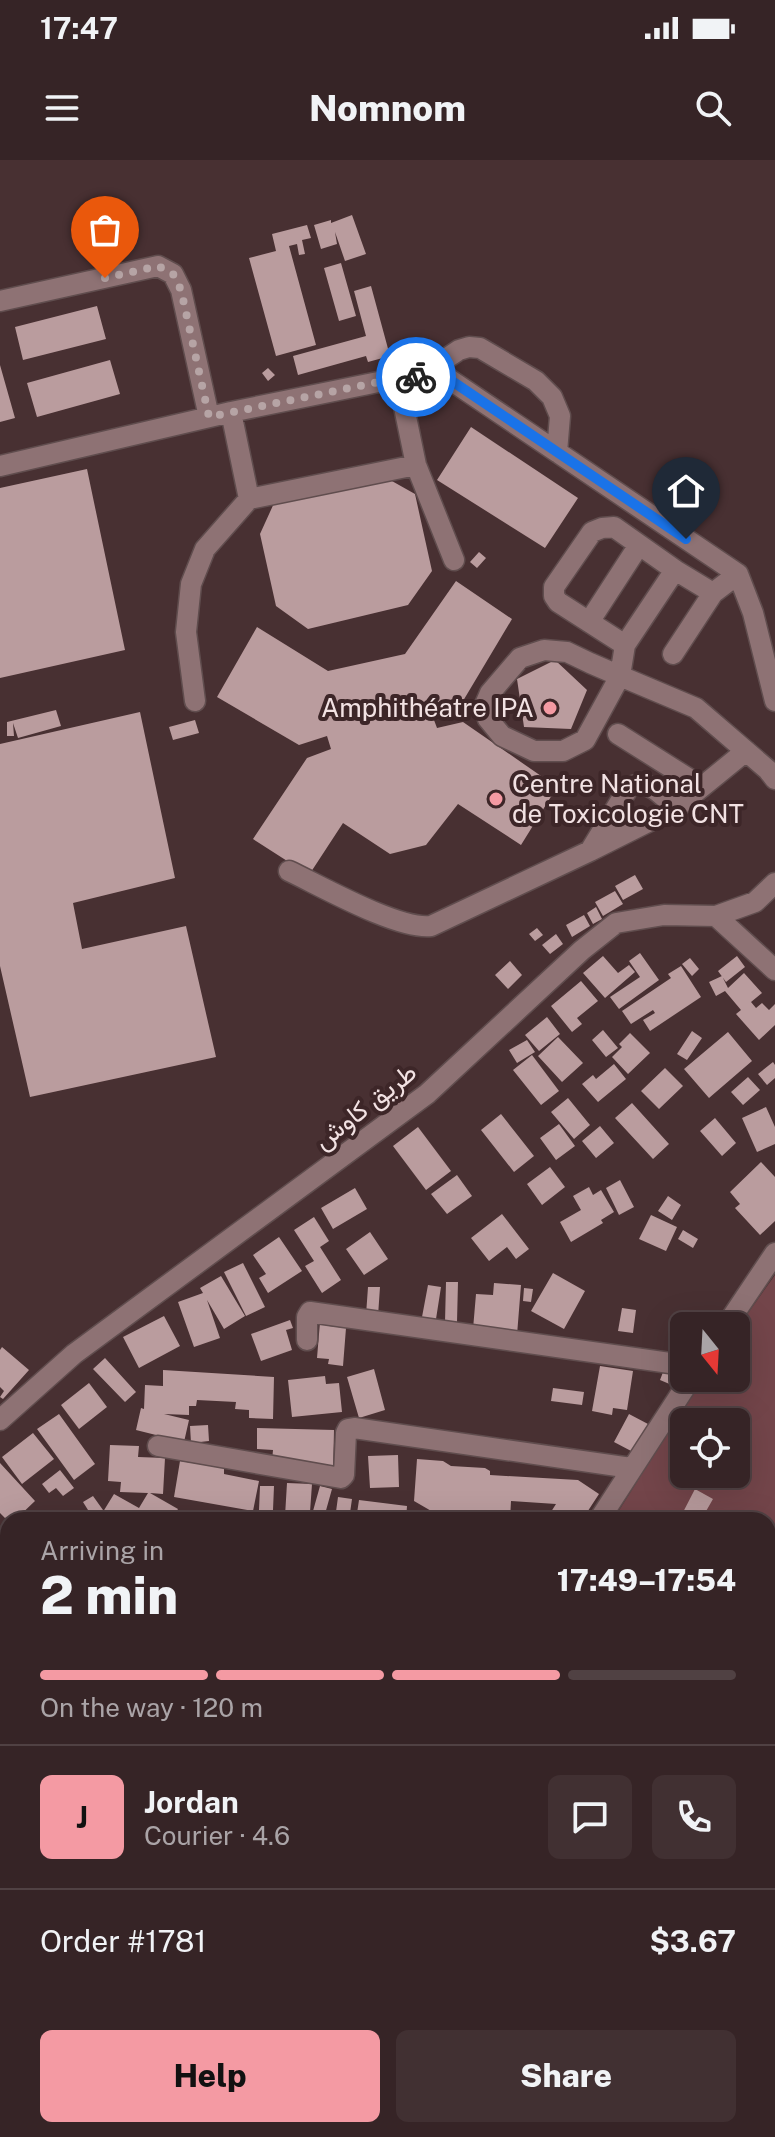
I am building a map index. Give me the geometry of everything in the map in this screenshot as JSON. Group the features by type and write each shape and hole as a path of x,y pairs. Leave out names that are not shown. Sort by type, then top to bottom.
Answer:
{"street":[{"path":"0,301 158,266 173,274 181,290 209,417"},
{"path":"441,362 459,350 480,348 536,381 552,397 560,416 557,452"},
{"path":"0,466 231,412 398,378 443,375 738,574 753,613 775,701"},
{"path":"398,378 416,465 454,560"},
{"path":"231,412 249,499"},
{"path":"195,701 186,632 191,584 205,549 249,499 416,465"},
{"path":"625,645 558,602 554,596 554,587 592,532 614,527 713,593"},
{"path":"589,622 639,545"},
{"path":"675,570 625,645 620,676 585,740 563,751 534,751 502,736 488,719 484,707 490,693 520,658 544,650 567,652 620,676 696,708 775,779"},
{"path":"673,654 713,593 738,574"},
{"path":"618,734 702,787"},
{"path":"289,871 388,918 422,927 440,923 676,808 746,751"},
{"path":"590,851 629,787 647,784 676,808"},
{"name":"طريق كاوش","path":"0,1420 74,1354 427,1094 582,950 616,923 664,915 716,916 755,902 775,883"},
{"path":"716,916 775,970"},
{"path":"735,1312 775,1253"},
{"path":"307,1340 307,1317 310,1312 670,1363"},
{"path":"604,1512 682,1392"},
{"path":"158,1446 341,1478 344,1475 346,1433 354,1428 631,1468"}],"shaded area":[{"path":"775,1275 775,1512 618,1512 670,1429 670,1488 750,1488 750,1408 683,1408 693,1392 750,1392 749,1312"}],"building":[{"path":"352,215 366,254 345,261 335,232 337,244 321,249 314,225"},
{"path":"307,225 311,238 302,240 305,254 299,255 297,244 289,246 316,345 276,356 249,258 276,251 272,234"},
{"path":"341,263 356,316 339,321 324,268"},
{"path":"371,286 390,356 368,362 366,356 298,375 293,356 366,336 354,291"},
{"path":"97,306 106,339 23,360 15,327"},
{"path":"110,360 120,394 37,417 27,383"},
{"path":"0,365 15,418 0,422"},
{"path":"268,368 275,375 268,381 262,373"},
{"path":"471,427 578,498 545,548 437,480"},
{"path":"87,469 125,650 0,678 0,488"},
{"path":"383,476 415,494 432,571 408,605 308,629 276,606 260,534 275,501"},
{"path":"479,552 486,558 477,568 470,562"},
{"path":"456,581 512,619 460,706 431,712 437,728 463,722 557,787 521,845 458,804 426,845 390,854 343,823 309,875 253,839 307,758 331,749 327,736 299,745 217,697 257,627 328,671 405,654"},
{"name":"Amphithéatre IPA","path":"555,660 587,690 571,729 524,727 517,679"},
{"path":"56,710 61,726 18,738 13,723 14,736 7,736 7,722"},
{"path":"140,712 175,878 73,903 82,949 186,926 216,1057 30,1097 0,966 0,744"},
{"path":"195,720 199,733 173,740 169,727"},
{"path":"635,875 643,889 623,900 615,886"},
{"path":"615,891 623,904 603,916 595,902"},
{"path":"596,907 602,919 593,924 587,913"},
{"path":"584,915 590,926 572,937 566,925"},
{"path":"537,928 543,935 535,941 529,934"},
{"path":"556,934 563,944 550,954 542,945"},
{"path":"640,953 659,980 619,1009 610,997 640,977 629,961"},
{"path":"603,956 618,973 629,965 635,972 605,998 583,973"},
{"path":"737,956 745,967 726,982 718,971"},
{"path":"690,958 699,969 692,976 682,964"},
{"path":"510,961 522,975 508,989 495,975"},
{"path":"681,966 701,997 650,1031 643,1020 655,1013 653,1010 631,1024 622,1011 671,978 668,974"},
{"path":"744,973 762,993 751,1002 756,1008 762,1003 769,1010 775,1004 775,1025 759,1040 736,1014 741,1010 725,991 716,996 709,982 722,976 728,988"},
{"path":"581,981 598,1001 577,1018 582,1024 572,1032 551,1006"},
{"path":"547,1017 560,1034 539,1051 525,1035"},
{"path":"603,1030 618,1048 606,1057 592,1040"},
{"path":"692,1031 702,1038 687,1060 677,1054"},
{"path":"728,1032 752,1061 709,1098 684,1069"},
{"path":"630,1033 650,1053 628,1074 612,1057"},
{"path":"558,1037 583,1063 562,1082 538,1056"},
{"path":"527,1040 535,1052 517,1063 509,1050"},
{"path":"532,1055 559,1091 541,1105 513,1070"},
{"path":"773,1062 775,1078 767,1085 758,1074"},
{"path":"614,1064 626,1079 598,1102 582,1084 593,1075 596,1079"},
{"path":"665,1068 683,1086 659,1109 641,1091"},
{"path":"748,1077 760,1090 743,1105 731,1092"},
{"path":"568,1098 590,1125 574,1139 551,1112"},
{"path":"632,1103 669,1144 653,1159 615,1118"},
{"path":"766,1107 775,1127 775,1144 757,1152 742,1118"},
{"path":"501,1114 534,1156 514,1172 481,1130"},
{"path":"715,1118 736,1143 722,1156 700,1131"},
{"path":"559,1124 575,1146 556,1160 540,1138"},
{"path":"600,1126 614,1143 596,1158 582,1141"},
{"path":"418,1127 451,1171 426,1190 393,1146"},
{"path":"761,1162 775,1177 775,1221 760,1235 735,1208 740,1204 730,1192"},
{"path":"550,1167 565,1187 542,1205 527,1184"},
{"path":"457,1175 472,1196 447,1214 431,1194"},
{"path":"620,1180 634,1207 619,1215 606,1188"},
{"path":"589,1187 593,1195 601,1190 614,1212 601,1220 603,1223 571,1242 560,1222 581,1210 573,1196"},
{"path":"355,1188 367,1209 333,1229 321,1208"},
{"path":"668,1196 681,1205 672,1220 658,1211"},
{"path":"502,1214 529,1249 516,1259 507,1247 489,1261 471,1238"},
{"path":"651,1215 677,1227 666,1251 639,1239"},
{"path":"314,1217 329,1241 320,1247 341,1280 322,1293 305,1266 314,1261 294,1230"},
{"path":"683,1230 698,1239 693,1248 678,1239"},
{"path":"370,1232 388,1259 364,1275 346,1249"},
{"path":"279,1237 302,1271 268,1293 259,1278 266,1274 253,1255"},
{"path":"243,1263 265,1307 246,1316 224,1272"},
{"path":"553,1273 585,1291 564,1329 531,1311"},
{"path":"221,1276 245,1316 224,1329 207,1300 220,1338 194,1347 178,1302 203,1293 200,1288"},
{"path":"446,1282 458,1282 457,1322 445,1322"},
{"path":"494,1283 521,1285 517,1335 473,1329 476,1294 493,1295"},
{"path":"428,1285 441,1287 436,1319 422,1317"},
{"path":"368,1287 380,1287 378,1316 366,1315"},
{"path":"524,1288 533,1289 531,1302 523,1301"},
{"path":"622,1308 636,1310 633,1333 618,1331"},
{"path":"164,1316 180,1346 139,1368 123,1337"},
{"path":"290,1320 293,1328 286,1330 292,1350 261,1361 251,1334"},
{"path":"320,1322 346,1328 343,1366 328,1364 329,1359 317,1358"},
{"path":"2,1347 29,1370 3,1399 0,1397 4,1391 0,1387"},
{"path":"105,1358 136,1392 125,1402 93,1369"},
{"path":"600,1366 633,1371 627,1410 613,1408 612,1415 592,1411"},
{"path":"665,1367 670,1369 670,1384 660,1380"},
{"path":"374,1369 385,1410 359,1418 347,1377"},
{"path":"163,1370 274,1377 273,1419 249,1418 249,1410 235,1409 236,1402 197,1400 196,1406 189,1406 189,1415 164,1414 189,1420 184,1442 136,1430 141,1408 144,1409 145,1385 163,1386"},
{"path":"325,1376 326,1384 339,1383 342,1412 292,1417 288,1380"},
{"path":"89,1383 107,1407 79,1429 61,1405"},
{"path":"553,1388 584,1392 582,1405 551,1401"},
{"path":"59,1414 95,1464 74,1480 37,1429"},
{"path":"629,1414 648,1424 633,1452 614,1442"},
{"path":"208,1425 209,1441 191,1443 190,1426"},
{"path":"257,1428 334,1430 333,1475 272,1461 273,1450 257,1449"},
{"path":"33,1433 54,1459 22,1484 2,1457"},
{"path":"110,1445 139,1446 138,1457 165,1458 163,1494 150,1493 178,1509 176,1512 103,1512 114,1494 139,1508 148,1493 120,1492 121,1482 108,1481"},
{"path":"398,1455 399,1487 370,1488 368,1456"},
{"path":"417,1459 443,1461 451,1466 485,1468 490,1475 578,1480 599,1494 587,1512 551,1512 556,1504 511,1501 510,1512 433,1512 414,1501"},
{"path":"180,1461 224,1468 224,1474 259,1481 253,1511 174,1497"},
{"path":"0,1463 35,1501 23,1512 0,1512"},
{"path":"60,1470 74,1488 63,1496 56,1488 49,1493 42,1484"},
{"path":"287,1483 312,1484 310,1512 285,1512"},
{"path":"260,1486 274,1486 273,1510 259,1510"},
{"path":"320,1486 332,1489 326,1512 313,1511"},
{"path":"695,1489 713,1499 706,1512 683,1512"},
{"path":"93,1496 103,1510 89,1512 83,1502"},
{"path":"338,1497 352,1499 350,1512 336,1512"},
{"path":"359,1500 407,1506 407,1512 357,1512"}],"way so far":[{"path":"105,278 158,266 173,274 181,290 209,417 398,378 416,377"}],"place":[{"name":"Amphithéatre IPA","path":"550,708"},
{"name":"Centre National de Toxicologie CNT","path":"496,799"}],"route":[{"path":"416,377 443,375 686,539"}]}
